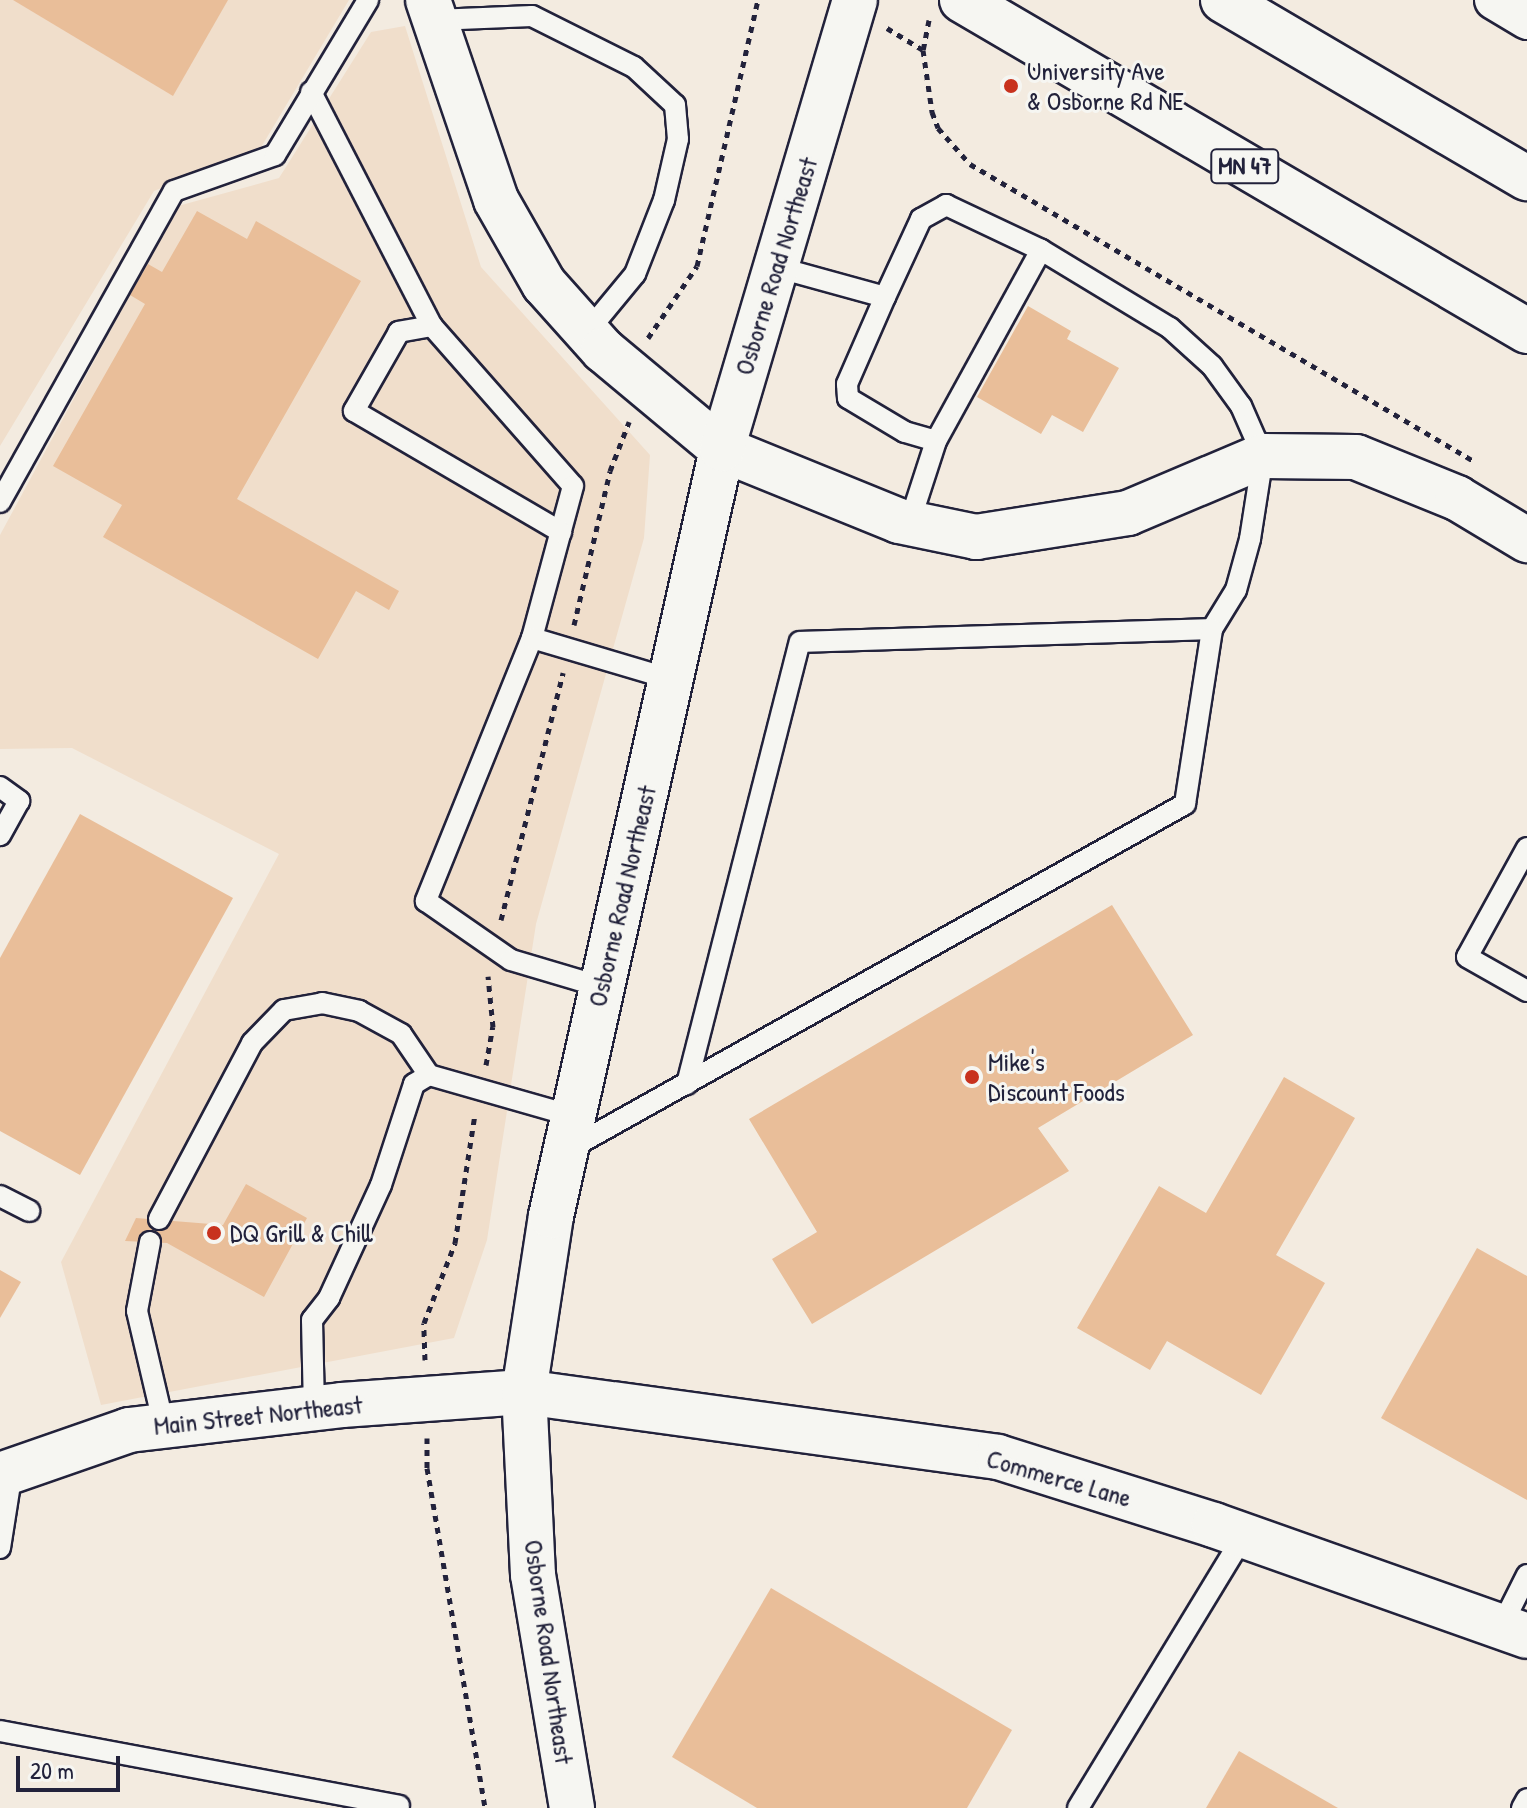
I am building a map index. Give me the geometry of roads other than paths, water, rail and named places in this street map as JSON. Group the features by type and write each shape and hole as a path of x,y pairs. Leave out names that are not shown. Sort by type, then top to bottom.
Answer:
{"street":[{"name":"Osborne Road Northeast","path":"572,1808 533,1575 524,1392 570,1133 722,449 855,0"},
{"name":"MN 47","path":"962,0 1527,331"},
{"path":"1223,0 1527,178"},
{"path":"1494,0 1527,20"},
{"path":"432,10 496,200 544,284 587,332 722,449 909,524 976,537 1128,513 1263,456 1356,457 1457,498 1527,540"},
{"name":"Main Street Northeast","path":"6,1473 129,1430 314,1408 524,1392"},
{"name":"Commerce Lane","path":"524,1392 998,1457 1514,1631"}],"lane":[{"path":"0,502 174,191 275,155 368,0"},
{"path":"432,10 532,16 634,67 675,105 678,139 664,200 635,274 587,332"},
{"path":"311,92 432,326 573,486 532,638 426,901 511,960 602,987"},
{"path":"159,1219 252,1043 284,1010 322,1003 359,1011 401,1034 429,1075 570,1133 687,1084 1185,804 1212,629 1236,590 1250,539 1263,456 1241,406 1212,366 1170,328 1041,250 946,205 921,219 847,384 848,398 883,421 936,441"},
{"path":"909,524 936,441 1041,250"},
{"path":"776,267 885,297"},
{"path":"432,326 399,332 354,411 561,532"},
{"path":"687,1084 800,642 1212,629"},
{"path":"532,638 670,679"},
{"path":"0,787 19,801 0,835"},
{"path":"1527,848 1467,957 1527,991"},
{"path":"314,1408 312,1320 329,1298 381,1185 414,1084 429,1075"},
{"path":"0,1196 29,1211"},
{"path":"150,1242 137,1311 164,1426"},
{"path":"0,1548 6,1473"},
{"path":"1078,1808 1242,1538"},
{"path":"1514,1631 1527,1575"},
{"path":"0,1731 399,1806"},
{"path":"1522,1808 1527,1799"}],"place":[{"name":"University Ave & Osborne Rd NE","path":"1011,86"},
{"name":"Mike's Discount Foods","path":"972,1077"},
{"name":"DQ Grill & Chill","path":"214,1233"}]}
